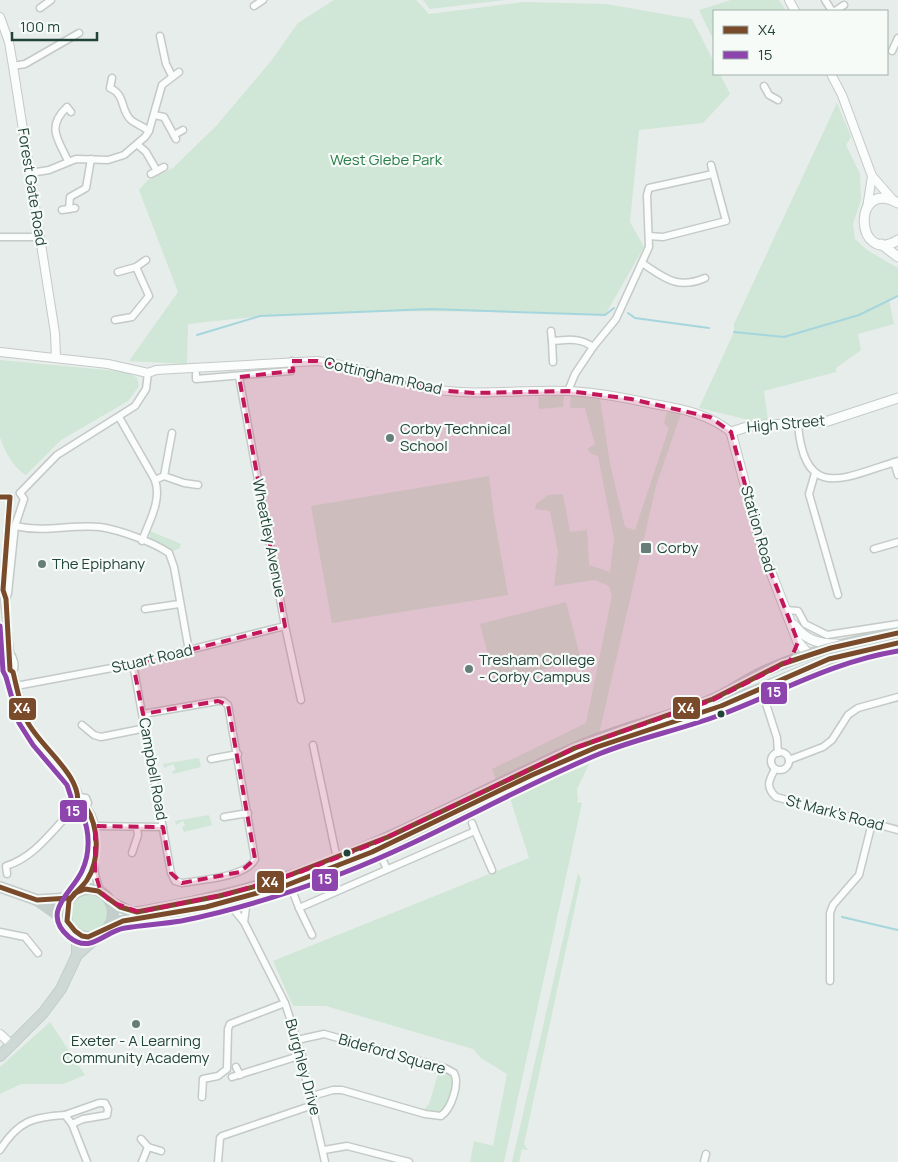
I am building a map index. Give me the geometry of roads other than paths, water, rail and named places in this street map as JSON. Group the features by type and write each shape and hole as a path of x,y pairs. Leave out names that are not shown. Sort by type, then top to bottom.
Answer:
{"highway":[{"path":"732,690 739,684 764,671 790,660 808,654 813,658 898,633"},
{"path":"0,887 37,900 67,921 77,934 90,937 98,935 116,922 175,914 222,904 339,867 597,747 697,715 809,667 843,649 898,643"},
{"path":"761,688 760,681 764,671"},
{"path":"37,900 73,896 92,889 101,892 111,902 131,912 175,906 263,884 337,859 575,748 621,730 698,706 732,690 754,684 761,688"},
{"path":"67,921 66,910 73,896"},
{"path":"110,925 113,910 111,902"}],"main road":[{"path":"897,202 884,199 874,202 863,215 864,230 874,241 898,257"},
{"path":"881,244 888,244 898,240"},
{"name":"High Street","path":"732,432 750,426 798,425 837,419 898,398"},
{"name":"Station Road","path":"732,432 758,536 798,642 808,654"},
{"name":"Station Road","path":"792,623 809,640 843,649"},
{"path":"790,660 797,649 798,642"},
{"path":"77,934 77,955"},
{"path":"0,1056 55,998 77,955 98,935"}],"street":[{"path":"40,8 51,0"},
{"path":"254,6 263,0"},
{"path":"825,0 833,10"},
{"path":"836,10 844,6"},
{"name":"Forest Gate Road","path":"0,17 9,42 14,66 55,333 56,358"},
{"path":"14,66 25,64 79,33"},
{"path":"160,36 160,45 172,76"},
{"path":"892,51 898,38"},
{"path":"30,174 49,170 68,160 108,160 124,155 138,145 149,131 162,85 179,72"},
{"path":"832,75 842,95 872,176 897,202"},
{"path":"112,78 110,88 116,90 123,99 125,111 131,120 149,131"},
{"path":"764,86 768,95 778,100"},
{"path":"68,160 55,133 55,126 59,114 67,107 71,112"},
{"path":"154,115 164,117 175,137 183,130"},
{"path":"138,145 146,152 154,172 164,167"},
{"path":"69,209 70,197 86,188 90,159"},
{"path":"649,236 663,237 726,221 711,165"},
{"path":"568,391 575,374 593,347 616,319 649,246 647,195 649,188 713,174"},
{"path":"867,208 872,176"},
{"path":"0,237 40,237"},
{"path":"118,272 136,267 146,260"},
{"path":"642,263 677,282 690,284 705,278"},
{"path":"115,320 132,317 149,296 136,267"},
{"path":"551,331 553,362"},
{"path":"552,341 575,339 584,341 593,347"},
{"name":"Cottingham Road","path":"0,352 108,364 148,373 156,370 292,361 337,363 399,382 456,392 568,391 674,408 710,417 732,432"},
{"path":"196,374 196,379 291,371 292,361"},
{"path":"7,874 6,866 20,861 32,853 66,814 77,805 79,797 74,781 51,756 29,725 13,672 10,670 2,565 10,499 14,493 20,493 56,455 135,406 142,398 148,382 148,373"},
{"name":"Wheatley Avenue","path":"239,376 285,626 301,700"},
{"path":"119,417 155,480 158,499 142,541"},
{"path":"798,425 804,459 815,473 826,478 838,479 896,462 898,475"},
{"path":"164,476 172,433"},
{"path":"815,473 809,494 838,595"},
{"path":"155,480 164,476 183,485 198,485"},
{"path":"6,599 15,526 24,499 20,493"},
{"path":"0,497 10,499 16,507 22,504"},
{"path":"15,526 35,530 99,527 142,541 169,553 172,560 189,651"},
{"path":"874,549 898,542"},
{"path":"145,609 179,604"},
{"path":"786,610 798,611 805,624 827,635 898,624"},
{"name":"Stuart Road","path":"16,686 133,664 285,626"},
{"name":"Campbell Road","path":"133,664 171,873 175,880 182,883 240,872 253,865 255,859 248,812"},
{"path":"761,688 777,738 778,753 771,760 775,769 783,769 788,766 789,760 784,754 778,753"},
{"path":"789,760 823,747 832,740 848,715 858,708 898,697"},
{"path":"143,714 223,701 230,709 248,812 224,817"},
{"path":"87,725 94,735 101,737 146,728"},
{"path":"312,745 337,859"},
{"path":"211,759 238,754"},
{"name":"St Mark's Road","path":"775,769 768,782 769,789 776,797 898,830"},
{"path":"79,797 86,798 88,803 86,807"},
{"path":"77,805 82,809 86,807"},
{"path":"86,807 91,812 95,826 94,864 101,892"},
{"path":"472,823 492,870"},
{"path":"830,981 830,913 833,906 859,875 872,823"},
{"path":"95,826 163,827"},
{"path":"132,853 138,835 137,827"},
{"path":"299,908 475,831"},
{"path":"378,850 387,869"},
{"path":"73,896 87,879 94,864"},
{"path":"244,922 246,907 257,894"},
{"path":"294,895 312,935"},
{"path":"222,904 235,911 244,922"},
{"name":"Burghley Drive","path":"244,922 285,1003 302,1055 324,1150 325,1162"},
{"path":"0,932 26,937 38,953"},
{"path":"202,1097 203,1079 218,1076 227,1069 228,1029 230,1024 285,1003"},
{"path":"0,1034 12,1045"},
{"name":"Bideford Square","path":"297,1040 324,1034 445,1068 454,1073 457,1079 449,1106 441,1116 429,1115 342,1090 333,1090 312,1096"},
{"path":"232,1077 302,1055"},
{"path":"236,1066 240,1075"},
{"path":"0,1150 20,1126 45,1116 65,1115 99,1103 105,1103 108,1109 107,1115 83,1119 72,1124"},
{"path":"218,1162 220,1138 222,1136 313,1105"},
{"path":"65,1115 72,1124 87,1162"},
{"path":"140,1139 148,1147 161,1151"},
{"path":"324,1150 346,1146 409,1162"},
{"path":"142,1162 148,1147"},
{"path":"704,1162 706,1154"}],"waterway":[{"path":"734,332 784,337 859,315 898,296"},
{"path":"197,335 260,316 431,309 605,315 614,308"},
{"path":"628,313 635,318 709,328"},
{"path":"842,917 898,930"}],"place":[{"name":"Corby Technical School","path":"390,438"},
{"name":"Corby","path":"646,548"},
{"name":"The Epiphany","path":"42,564"},
{"name":"Tresham College - Corby Campus","path":"469,669"},
{"name":"Exeter - A Learning Community Academy","path":"136,1024"}],"park label":[{"name":"West Glebe Park","path":"386,160"}]}
